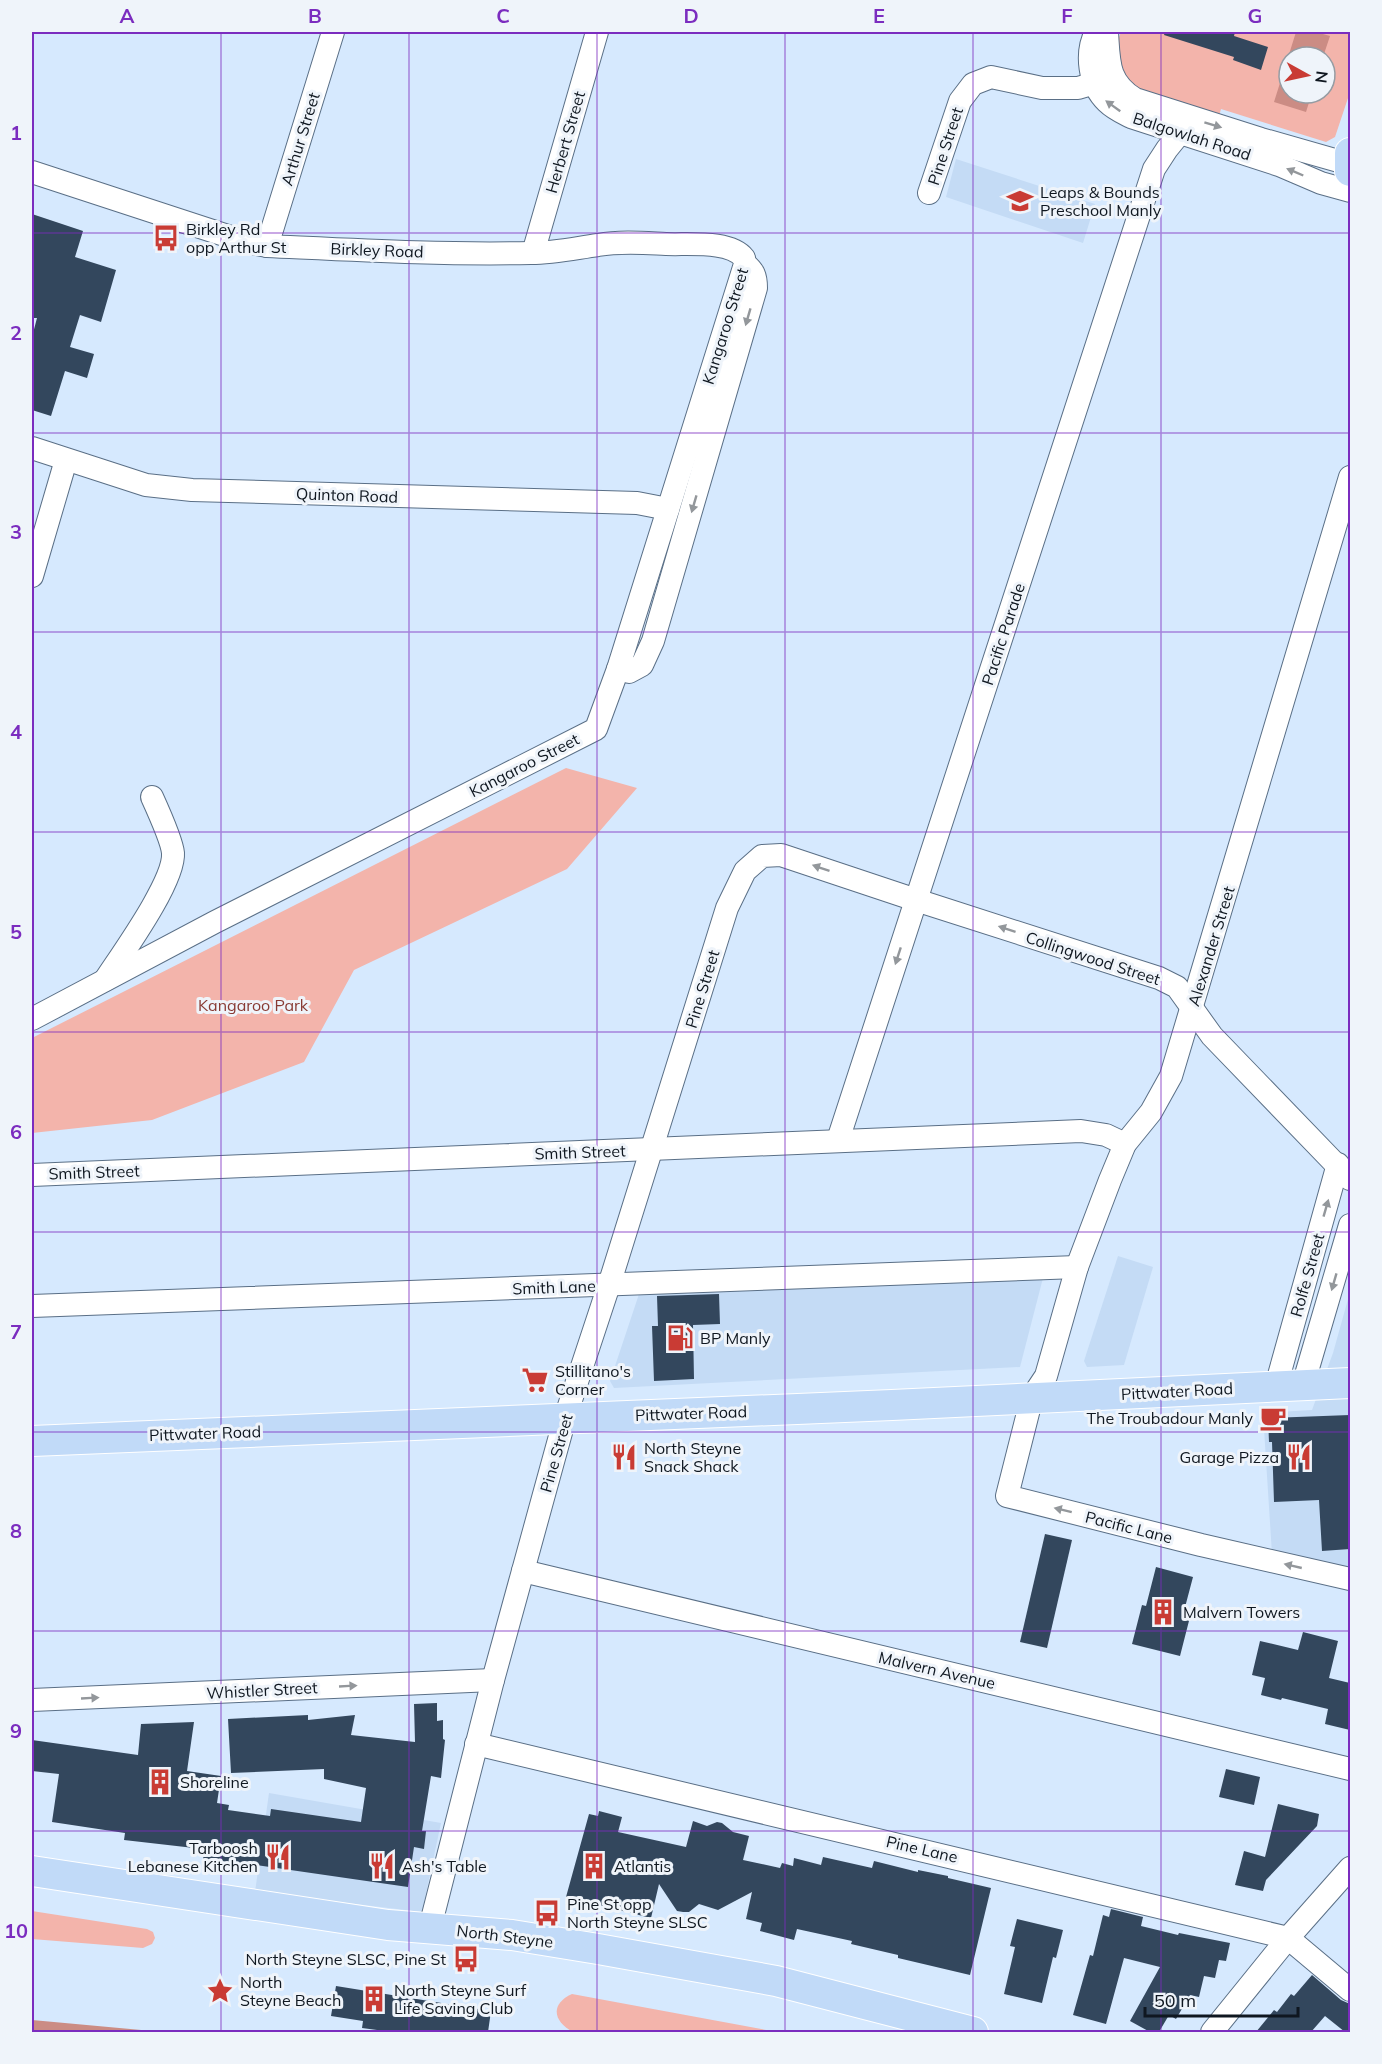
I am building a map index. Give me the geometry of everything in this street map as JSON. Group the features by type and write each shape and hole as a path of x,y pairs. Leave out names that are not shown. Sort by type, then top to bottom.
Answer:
{"main road":[{"name":"Pittwater Road","path":"32,1441 1350,1383"},
{"name":"North Steyne","path":"32,1871 388,1925 512,1935 776,1981 973,2032"}],"street":[{"name":"Arthur Street","path":"267,246 333,32"},
{"name":"Herbert Street","path":"533,253 597,32"},
{"name":"Balgowlah Road","path":"1096,32 1090,53 1090,67 1095,83 1101,95 1112,106 1131,117 1279,165 1322,183 1350,169"},
{"name":"Balgowlah Road","path":"1107,32 1114,79 1123,91 1135,99 1350,169"},
{"name":"Pine Street","path":"929,193 960,100 973,84 991,77 1042,88 1078,88 1095,83"},
{"name":"Pacific Parade","path":"837,1140 1154,169 1180,133"},
{"name":"Birkley Road","path":"32,172 246,242 267,246 406,252 533,253 600,244 638,243 716,246 739,256"},
{"name":"Kangaroo Street","path":"32,1019 215,922 596,729 618,669 668,508 739,256"},
{"path":"618,669 629,672 642,665 653,641 756,288 756,278 752,270 739,256"},
{"name":"Quinton Road","path":"32,448 147,485 192,490 637,503 668,508"},
{"path":"32,576 66,460"},
{"name":"Alexander Street","path":"1032,1397 1046,1376 1077,1267 1125,1144 1151,1112 1171,1076 1350,477"},
{"path":"105,981 151,909 169,873 173,853 152,796"},
{"name":"Collingwood Street","path":"762,856 781,855 1159,978 1177,987 1212,1036 1347,1173"},
{"name":"Pine Street","path":"430,1927 493,1680 566,1418 727,908 745,871 762,856"},
{"name":"Smith Street","path":"32,1175 1081,1131 1106,1135 1125,1144"},
{"name":"Rolfe Street","path":"1290,1386 1347,1173"},
{"name":"Rolfe Street","path":"1290,1386 1350,1226"},
{"name":"Smith Lane","path":"32,1306 1077,1267"},
{"name":"Pacific Lane","path":"1032,1397 1007,1496 1201,1545 1350,1579"},
{"name":"Malvern Avenue","path":"523,1571 1350,1769"},
{"name":"Whistler Street","path":"32,1700 493,1680"},
{"name":"Pine Lane","path":"476,1744 1288,1938 1350,1990"},
{"path":"1212,2032 1288,1938 1350,1868"}],"shaded area":[{"path":"1296,32 1316,32 1330,36 1327,45 1292,45"},
{"path":"1284,105 1308,105 1306,112"},
{"name":"Leaps & Bounds Preschool Manly","path":"956,159 1095,204 1083,243 946,197"},
{"path":"1118,1256 1153,1267 1124,1365 1087,1367 1084,1361"},
{"path":"1043,1278 1020,1367 614,1388 610,1381 639,1294"},
{"path":"1350,1292 1350,1571 1272,1554 1263,1413 1312,1410 1333,1353"},
{"path":"269,1793 441,1823 422,1912 255,1892"},
{"path":"32,2020 163,2032 32,2032"}],"green space":[{"path":"1121,32 1350,32 1350,92 1335,137 1326,142 1221,109 1219,116 1147,97 1120,72 1116,45"},
{"name":"Kangaroo Park","path":"566,768 637,788 567,869 354,970 304,1062 152,1120 32,1133 32,1038"},
{"path":"32,1911 147,1929 153,1932 155,1938 152,1944 143,1948 32,1939"},
{"path":"572,1994 777,2032 573,2032 561,2023 557,2013 560,2003"}],"building":[{"path":"1165,32 1235,32 1234,36 1268,47 1261,70 1233,60 1234,57 1164,35"},
{"path":"32,214 83,231 75,257 116,270 101,322 80,315 70,347 94,354 87,378 65,371 51,416 32,410 32,337 37,318 32,318"},
{"path":"719,1294 720,1324 693,1325 694,1379 654,1381 652,1326 658,1326 657,1296"},
{"path":"1350,1415 1350,1549 1322,1551 1319,1500 1274,1502 1272,1442 1269,1442 1268,1418"},
{"path":"1045,1534 1072,1540 1047,1648 1020,1642"},
{"name":"Malvern Towers","path":"1156,1567 1193,1577 1184,1611 1191,1613 1180,1656 1132,1644 1142,1605 1146,1606"},
{"path":"1303,1632 1338,1641 1329,1678 1350,1683 1350,1730 1325,1724 1328,1709 1261,1695 1265,1678 1252,1675 1260,1641 1298,1650"},
{"path":"437,1703 437,1721 443,1720 443,1739 445,1740 441,1778 431,1776 422,1831 426,1831 424,1849 414,1847 408,1887 256,1865 256,1868 231,1865 231,1863 203,1859 204,1854 194,1852 194,1848 124,1840 125,1833 52,1822 59,1774 32,1771 32,1740 138,1755 141,1724 194,1722 187,1771 221,1776 217,1803 229,1805 228,1810 270,1816 271,1809 361,1822 366,1788 324,1779 324,1769 231,1773 228,1719 308,1715 308,1720 355,1715 351,1735 415,1742 414,1704"},
{"path":"1226,1769 1260,1777 1254,1805 1219,1797"},
{"path":"1278,1804 1319,1814 1317,1826 1266,1880 1263,1891 1235,1885 1244,1851 1265,1857"},
{"path":"599,1811 622,1817 618,1832 686,1847 693,1821 707,1826 717,1822 722,1823 733,1832 749,1836 743,1860 780,1868 782,1863 793,1866 794,1858 821,1865 823,1857 872,1868 874,1861 918,1872 918,1870 948,1876 948,1878 991,1888 970,1975 898,1958 898,1955 851,1944 852,1941 797,1929 794,1940 760,1931 762,1923 746,1919 752,1892 718,1910 699,1904 689,1912 683,1912 677,1911 659,1884 651,1918 566,1897 589,1814 598,1816"},
{"path":"1111,1909 1143,1917 1141,1926 1178,1935 1179,1933 1230,1943 1226,1961 1219,1960 1215,1978 1204,1976 1199,1997 1190,1995 1176,2019 1169,2015 1159,2032 1150,2032 1130,2021 1160,1967 1124,1958 1106,2024 1073,2015 1090,1955 1093,1956 1103,1915 1109,1917"},
{"path":"1017,1919 1063,1930 1056,1958 1053,1957 1042,2003 1004,1994 1015,1947 1010,1946"},
{"path":"1312,1975 1341,2000 1350,2004 1350,2032 1345,2032 1325,2016 1311,2032 1256,2032 1274,2010 1277,2012 1291,1994 1294,1996"},
{"name":"North Steyne Surf Life Saving Club","path":"336,1986 491,2011 488,2032 392,2032 362,2028 363,2021 331,2016"}],"place":[{"name":"Leaps & Bounds Preschool Manly","path":"1020,201"},
{"name":"Birkley Rd opp Arthur St","path":"166,238"},
{"name":"BP Manly","path":"680,1338"},
{"name":"Stillitano's Corner","path":"535,1380"},
{"name":"The Troubadour Manly","path":"1273,1418"},
{"name":"North Steyne Snack Shack","path":"624,1457"},
{"name":"Garage Pizza","path":"1299,1457"},
{"name":"Malvern Towers","path":"1163,1612"},
{"name":"Shoreline","path":"160,1782"},
{"name":"Tarboosh Lebanese Kitchen","path":"278,1857"},
{"name":"Ash's Table","path":"382,1866"},
{"name":"Atlantis","path":"594,1866"},
{"name":"Pine St opp North Steyne SLSC","path":"547,1913"},
{"name":"North Steyne SLSC, Pine St","path":"466,1959"},
{"name":"North Steyne Beach","path":"220,1991"},
{"name":"North Steyne Surf Life Saving Club","path":"374,1999"}]}
